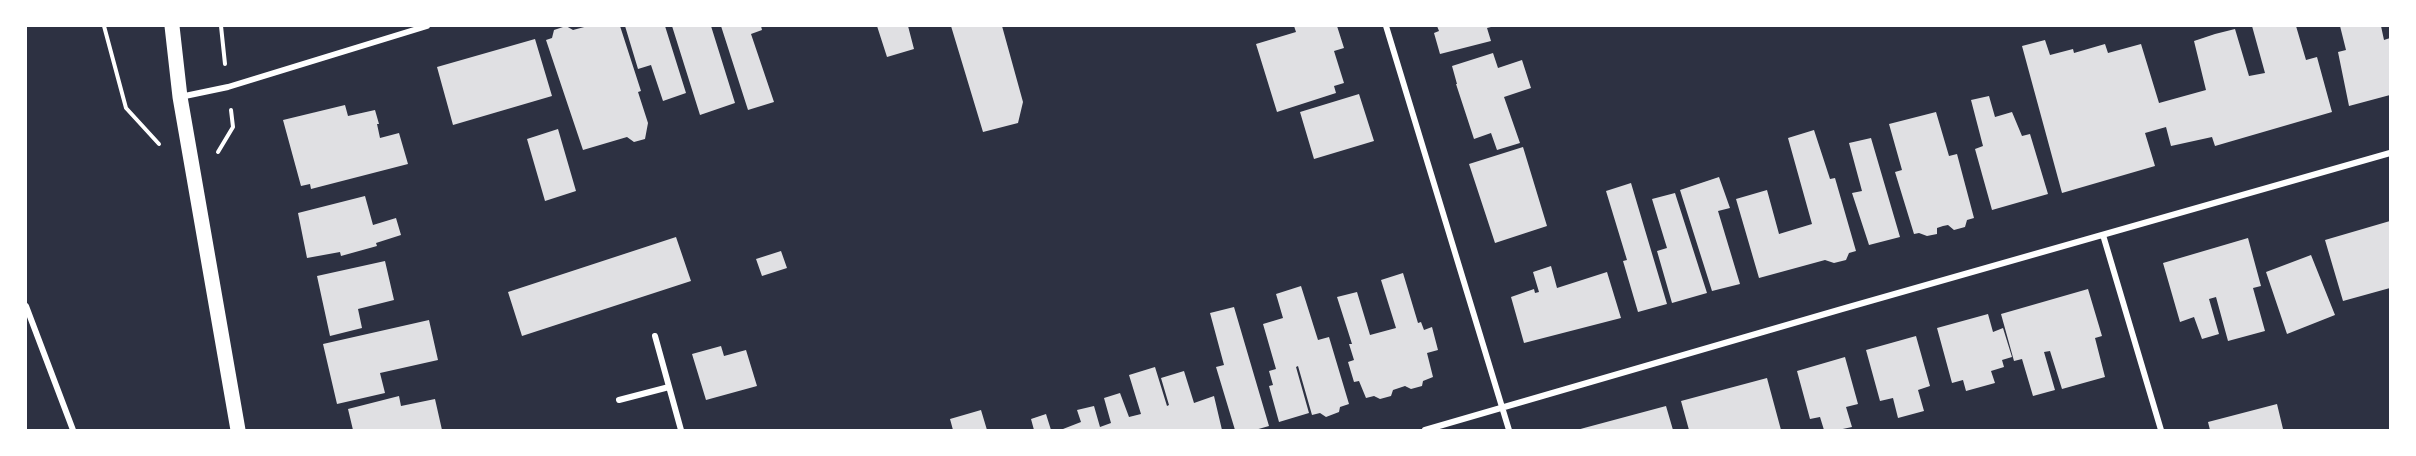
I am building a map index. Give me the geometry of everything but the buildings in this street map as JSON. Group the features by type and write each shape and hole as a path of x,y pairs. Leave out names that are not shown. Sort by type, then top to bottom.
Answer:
{"main road":[{"path":"172,26 180,97 238,430"}],"street":[{"path":"180,97 246,82 427,26"},
{"path":"1386,26 1509,430"},
{"path":"1425,430 2391,153"},
{"path":"2103,235 2161,430"},
{"path":"26,306 73,430"},
{"path":"655,336 681,430"},
{"path":"619,400 669,387"}],"path":[{"path":"104,26 126,108 161,146"},
{"path":"217,154 233,127"}]}
